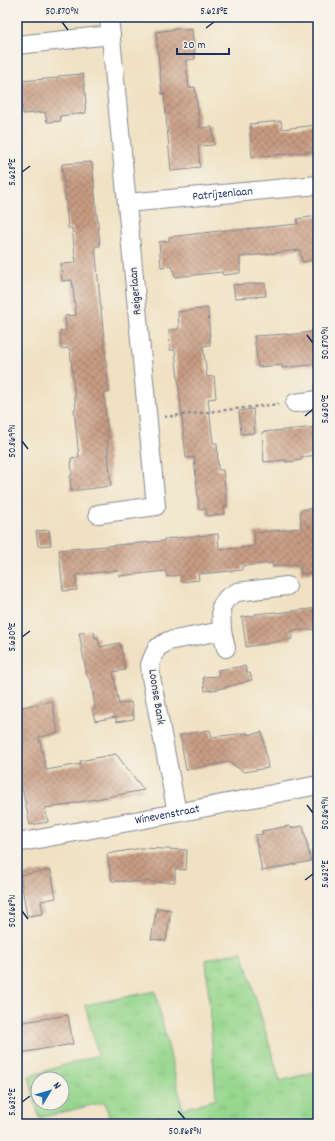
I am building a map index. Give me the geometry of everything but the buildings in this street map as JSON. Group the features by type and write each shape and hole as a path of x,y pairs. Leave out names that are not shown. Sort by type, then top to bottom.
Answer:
{"street":[{"name":"Reigerlaan","path":"98,514 156,506 110,17"},
{"path":"17,44 111,35"},
{"name":"Patrijzenlaan","path":"127,204 318,186"},
{"path":"295,403 318,400"},
{"name":"Loonse Bank","path":"178,813 150,677 150,664 158,648 168,641 224,639 221,607 227,598 237,592 287,586"},
{"name":"Winevenstraat","path":"17,843 318,785"}],"path":[{"path":"148,418 295,403"}],"green space":[{"path":"242,951 280,1081 318,1071 318,1124 111,1124 105,1102 70,1110 70,1071 45,1071 98,1055 85,1005 155,991 183,1109 216,1099 206,960"},
{"path":"37,1111 68,1111 39,1118"}]}
